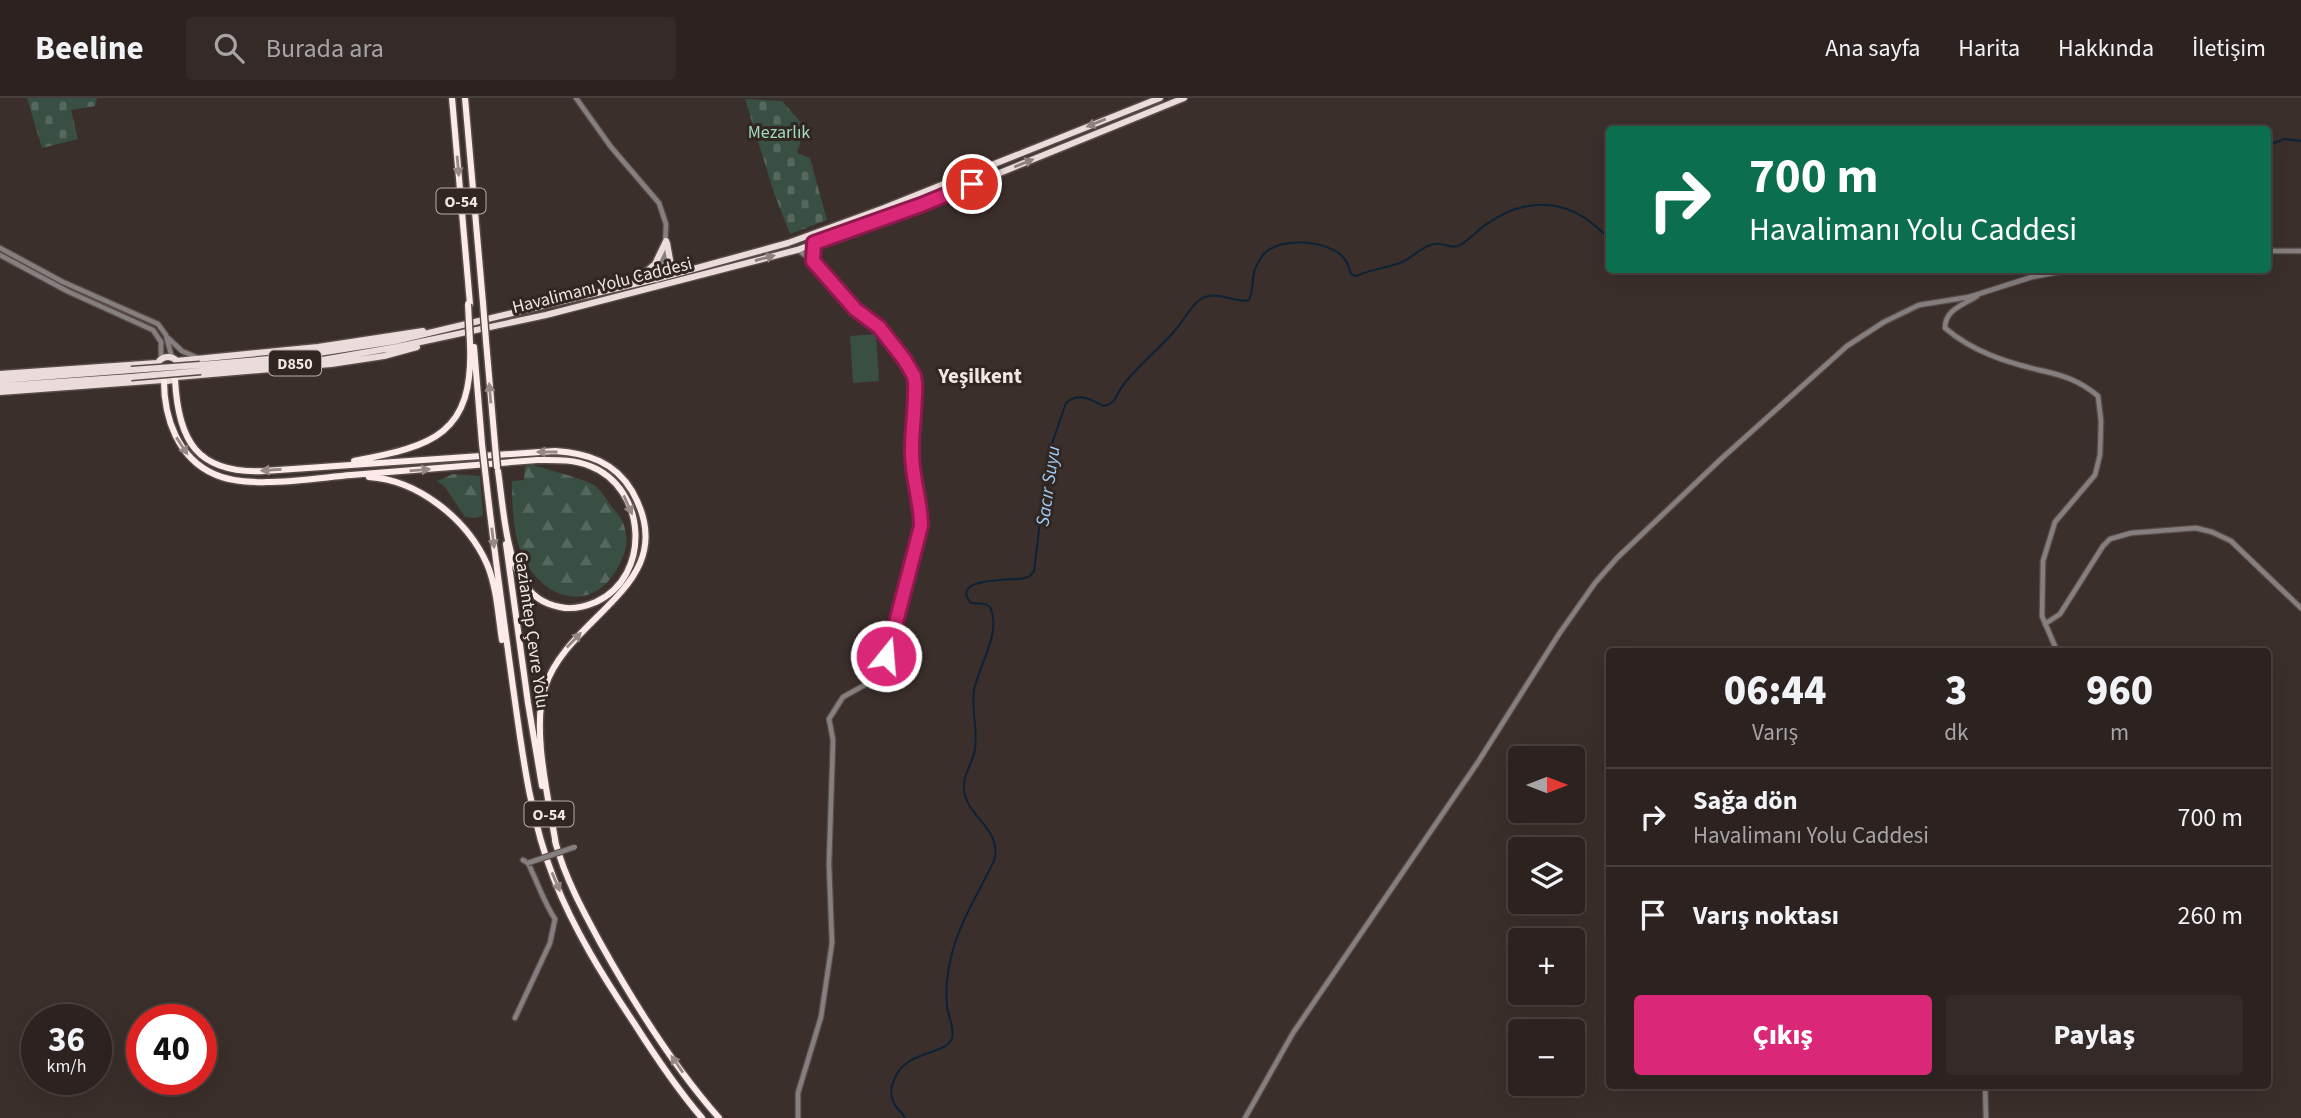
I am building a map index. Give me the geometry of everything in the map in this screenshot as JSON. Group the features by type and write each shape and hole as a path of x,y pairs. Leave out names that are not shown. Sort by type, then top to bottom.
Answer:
{"highway":[{"name":"Gaziantep Çevre Yolu","path":"452,98 472,342 500,597 527,775 544,849 554,879 573,919 609,985 702,1118"},
{"name":"Gaziantep Çevre Yolu","path":"465,98 495,445 509,568 539,772 556,845 584,913 620,979 696,1092 719,1118"},
{"name":"Havalimanı Yolu Caddesi","path":"0,386 293,357 357,348 702,267 789,243 868,214 1160,98"},
{"name":"Havalimanı Yolu Caddesi","path":"201,365 322,360 432,340 546,315 797,250 921,205 1184,98"},
{"path":"666,241 668,258 675,268 702,267"},
{"path":"625,286 655,264 666,241"},
{"path":"0,392 293,369 406,351 432,340"},
{"path":"300,468 383,455 413,447 438,436 451,424 466,397 472,342"},
{"path":"174,359 180,368 176,378 177,412 189,442 206,458 235,471 555,451 582,454 605,463 629,486 639,503 645,531 638,568 618,596 567,646 552,667 544,690 540,712 541,740 556,845"},
{"path":"0,374 174,359 201,365"},
{"path":"159,361 156,374 164,381 167,413 173,431 187,455 212,474 237,481 365,477 397,482 432,500 475,543 493,583 527,775"},
{"name":"Havalimanı Yolu Caddesi","path":"0,380 131,373"},
{"path":"300,479 537,460 572,461 588,465 612,480 631,507 634,519 634,554 623,579 614,590 584,607 569,609 545,603 536,596 521,578 516,566 498,469"}],"street":[{"path":"576,98 611,147 659,204 666,224 660,286"},
{"path":"813,261 814,243"},
{"path":"0,248 63,282 158,324 182,351 194,357 201,365"},
{"path":"797,250 813,261 855,309 879,327 914,376 916,397 912,449 914,484 921,508 921,526 891,642 880,670 872,681 843,697 830,719 833,740 829,864 832,943 821,1017 798,1093 798,1118"},
{"path":"2271,251 2301,251"},
{"path":"0,255 67,291 153,330 161,342 159,361"},
{"path":"1245,1118 1293,1033 1478,762 1559,634 1595,583 1617,558 1847,345 1884,322 1919,305 1980,293 2053,273"},
{"path":"1980,293 1951,311 1945,320 1945,328 1983,353 2063,375 2086,386 2098,396 2101,432 2096,473 2055,522 2043,561 2042,616 2056,648"},
{"path":"166,335 174,359"},
{"path":"2045,624 2055,620 2060,614 2103,545 2110,539 2131,533 2169,529 2196,528 2231,541 2301,608"},
{"path":"515,1018 550,943 555,919 525,861 575,847"},
{"path":"1985,1089 1986,1118"}],"green space":[{"path":"27,98 97,98 95,106 71,110 78,139 42,148"},
{"name":"Mezarlık","path":"745,99 782,101 805,127 797,153 810,158 827,220 790,234 774,193"},
{"path":"876,334 879,381 853,383 850,336"},
{"path":"533,465 594,485 622,521 627,538 624,553 609,580 596,591 582,596 567,596 540,580 528,566 516,533 512,481 524,480 525,466"},
{"path":"453,474 480,476 483,515 476,518 465,517 445,487 437,481"}],"waterway":[{"name":"Sacır Suyu","path":"2271,144 2285,139 2301,141"},
{"name":"Sacır Suyu","path":"905,1118 892,1098 893,1083 899,1070 907,1063 942,1048 952,1038 946,994 951,959 966,916 994,861 994,840 971,808 964,790 975,749 974,690 992,638 993,617 990,607 971,603 966,594 968,588 976,584 1025,578 1034,571 1040,522 1048,495 1047,458 1066,403 1080,397 1103,406 1112,402 1127,380 1180,325 1197,302 1210,296 1249,300 1259,261 1264,254 1280,245 1302,242 1324,246 1343,257 1351,274 1356,276 1402,262 1430,245 1460,245 1501,215 1537,205 1561,207 1573,212 1606,235"}],"district":[{"name":"Yeşilkent","path":"980,376"}],"route":[{"path":"886,656 921,526 912,449 916,397 914,376 879,327 855,309 813,261 814,243 972,184"}]}
